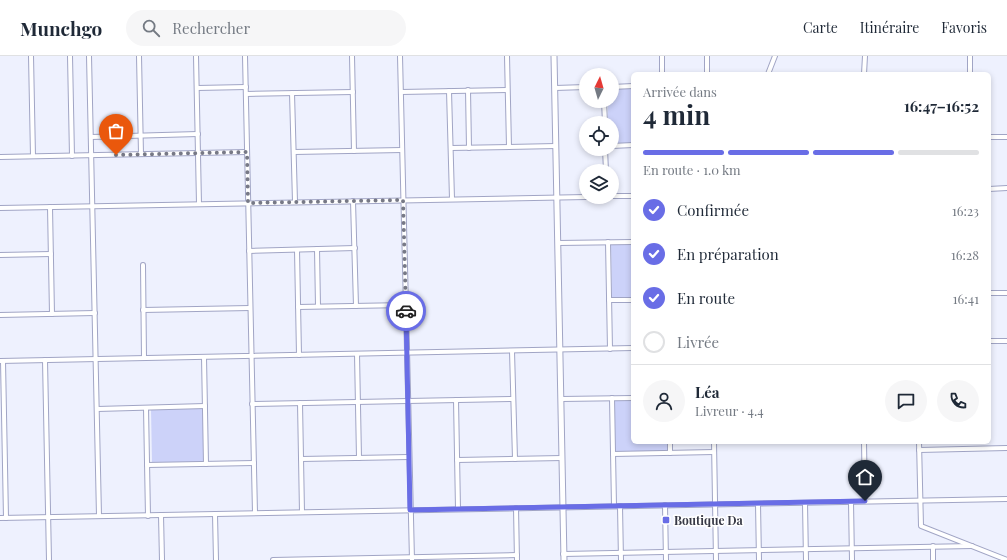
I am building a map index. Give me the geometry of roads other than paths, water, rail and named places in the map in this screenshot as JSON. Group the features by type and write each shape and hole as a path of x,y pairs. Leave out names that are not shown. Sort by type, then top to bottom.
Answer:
{"street":[{"path":"31,56 33,156"},
{"path":"70,56 72,156"},
{"path":"89,56 99,516"},
{"path":"139,56 141,154"},
{"path":"196,56 199,204"},
{"path":"245,56 255,513"},
{"path":"352,56 354,151"},
{"path":"400,56 412,559"},
{"path":"507,56 509,147"},
{"path":"554,56 564,560"},
{"path":"662,56 662,72"},
{"path":"707,56 707,72"},
{"path":"769,72 775,56"},
{"path":"864,72 865,56"},
{"path":"970,56 970,72"},
{"path":"619,87 631,86"},
{"path":"197,88 246,87"},
{"path":"555,88 579,87"},
{"path":"468,90 470,148"},
{"path":"401,92 507,90"},
{"path":"450,91 452,199"},
{"path":"246,94 352,92"},
{"path":"292,93 295,202"},
{"path":"91,137 198,134"},
{"path":"991,137 1007,137"},
{"path":"619,146 631,145"},
{"path":"451,148 556,146"},
{"path":"294,152 402,150"},
{"path":"0,157 247,152"},
{"path":"991,189 1007,188"},
{"path":"619,196 631,196"},
{"path":"0,208 579,197"},
{"path":"354,201 356,306"},
{"path":"50,207 52,314"},
{"path":"608,242 610,349"},
{"path":"558,243 631,242"},
{"path":"249,251 354,248"},
{"path":"316,249 318,306"},
{"path":"297,250 299,355"},
{"path":"0,255 51,254"},
{"path":"142,265 144,358"},
{"path":"991,293 1007,293"},
{"path":"609,300 631,300"},
{"path":"298,307 406,305"},
{"path":"144,310 250,308"},
{"path":"0,315 95,313"},
{"path":"991,341 1007,341"},
{"path":"6,518 1,361 631,348"},
{"path":"512,351 515,458"},
{"path":"357,354 359,458"},
{"path":"204,357 206,464"},
{"path":"45,360 49,560"},
{"path":"612,398 614,506"},
{"path":"561,399 631,398"},
{"path":"252,404 514,399"},
{"path":"456,400 458,509"},
{"path":"300,403 302,512"},
{"path":"97,409 205,406"},
{"path":"146,408 148,516"},
{"path":"670,444 670,453"},
{"path":"714,444 716,560"},
{"path":"864,444 865,501"},
{"path":"919,444 921,526 1007,560"},
{"path":"978,444 978,449"},
{"path":"919,450 1007,448"},
{"path":"613,454 714,452"},
{"path":"301,460 409,457"},
{"path":"457,460 562,458"},
{"path":"147,465 254,463"},
{"path":"0,518 1007,499"},
{"path":"851,502 852,560"},
{"path":"804,503 806,560"},
{"path":"758,504 759,560"},
{"path":"665,505 666,560"},
{"path":"620,506 621,560"},
{"path":"273,560 517,558 516,508"},
{"path":"215,514 216,560"},
{"path":"161,515 162,560"},
{"path":"933,546 933,560"},
{"path":"564,554 972,546"}],"place":[{"name":"Boutique Da","path":"666,520"}]}
